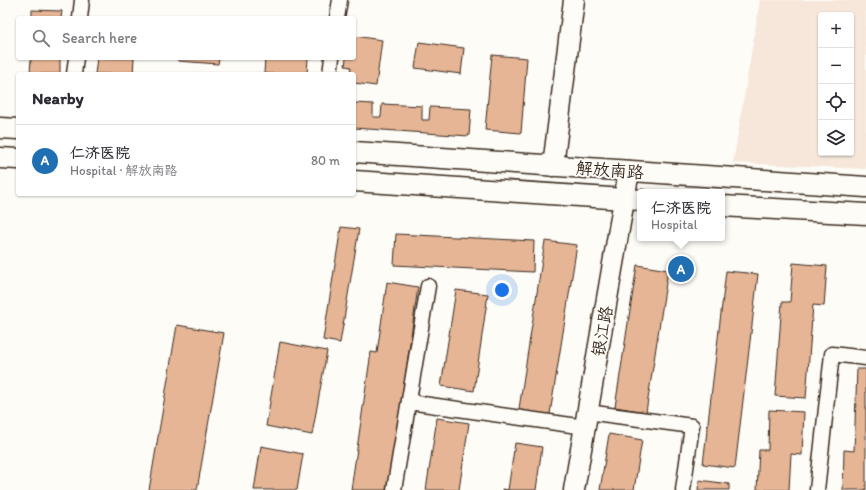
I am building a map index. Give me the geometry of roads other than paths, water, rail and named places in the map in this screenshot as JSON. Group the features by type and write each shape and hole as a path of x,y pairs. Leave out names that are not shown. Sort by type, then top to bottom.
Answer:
{"main road":[{"path":"553,166 574,0"},
{"path":"0,128 16,129"},
{"name":"解放南路","path":"356,152 866,187"},
{"path":"0,158 16,159"},
{"name":"银江路","path":"574,490 586,420 632,200 630,171"},
{"name":"解放南路","path":"356,182 632,200"},
{"path":"725,206 866,214"}],"street":[{"path":"80,16 82,0"},
{"path":"337,16 340,0"},
{"path":"74,72 76,60"},
{"path":"330,72 332,60"},
{"path":"394,490 428,286"},
{"path":"817,490 832,354 866,358"},
{"path":"409,402 586,420 692,426 683,490"}],"place":[{"name":"仁济医院","path":"681,269"}]}
